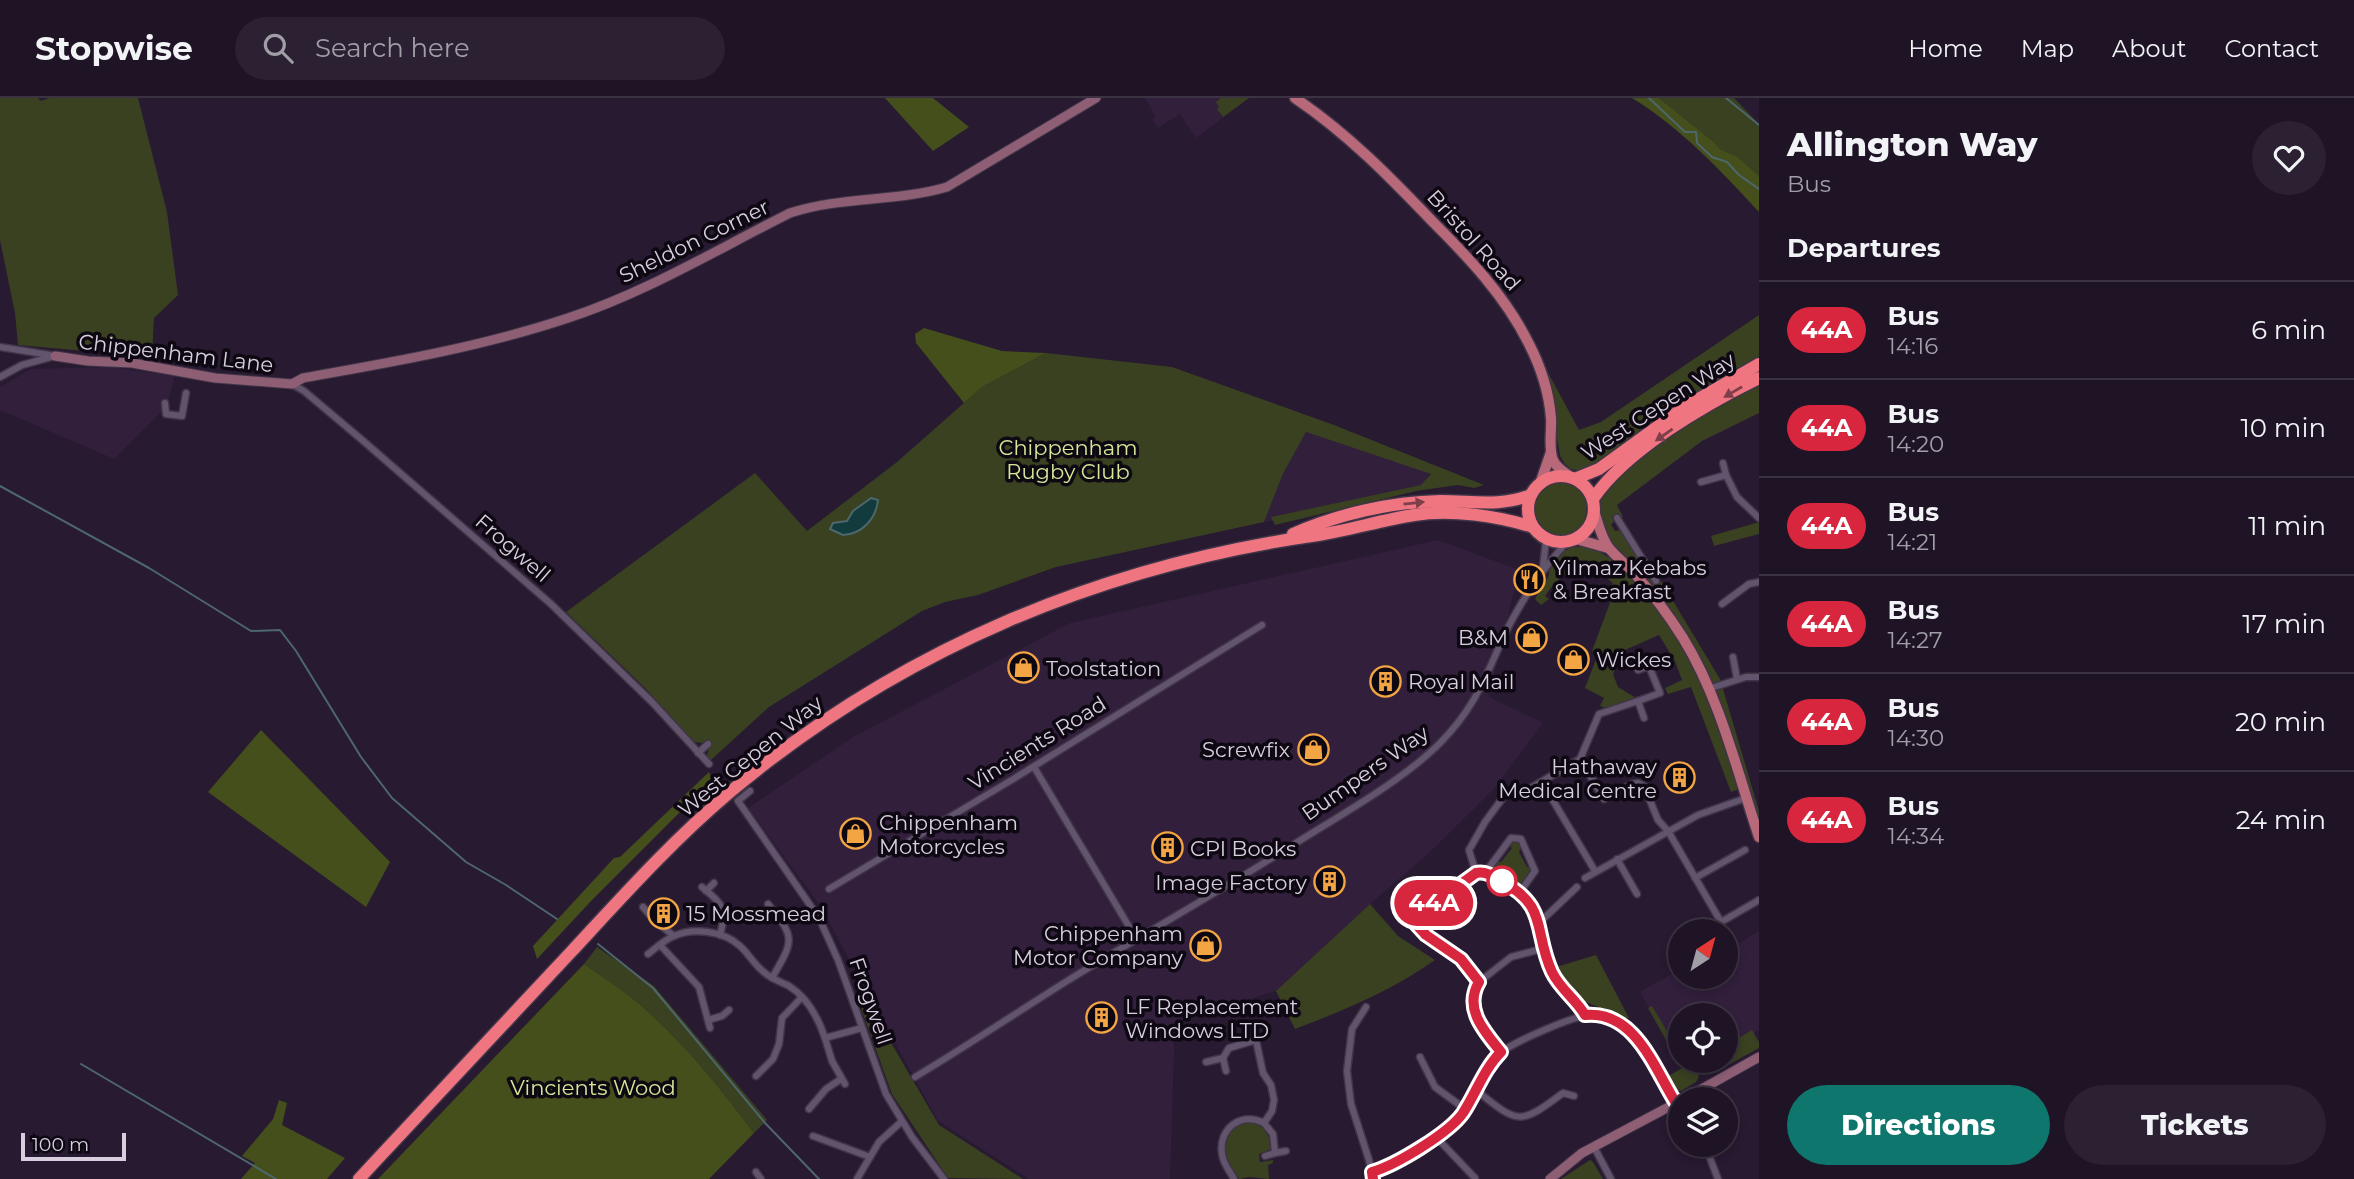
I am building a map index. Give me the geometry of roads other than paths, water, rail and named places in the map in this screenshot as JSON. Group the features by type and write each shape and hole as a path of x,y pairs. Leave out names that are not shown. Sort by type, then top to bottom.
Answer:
{"highway":[{"name":"West Cepen Way","path":"1572,476 1599,469 1683,408 1759,364"},
{"name":"West Cepen Way","path":"1593,503 1614,473 1654,442 1707,407 1759,378"},
{"path":"1554,475 1572,476 1583,483 1593,503 1588,527 1572,540 1546,540 1533,527 1528,517 1531,495 1541,481 1554,475"},
{"name":"West Cepen Way","path":"1280,540 1318,523 1405,504 1442,501 1500,503 1531,495"},
{"name":"West Cepen Way","path":"359,1179 678,840 729,793 819,723 884,681 964,639 1021,615 1129,578 1280,540 1321,535 1419,514 1465,515 1533,527"}],"main road":[{"name":"Bristol Road","path":"1295,98 1345,135 1373,160 1492,286 1527,341 1546,391 1551,419 1551,452 1541,481"},
{"path":"1551,452 1558,468 1572,476"},
{"path":"1593,503 1598,526 1608,548 1632,571 1683,638 1708,689 1759,837"},
{"path":"1572,540 1608,548"}],"street":[{"name":"Sheldon Corner","path":"292,384 303,377 485,344 571,318 669,274 790,213 817,204 926,193 947,187 1096,98"},
{"name":"Chippenham Lane","path":"0,347 55,356 132,363 215,378 292,384"},
{"path":"22,365 25,351"},
{"name":"Chippenham Lane","path":"0,377 22,365 55,356"},
{"name":"Frogwell","path":"292,384 368,444 551,604 652,702 709,764"},
{"path":"165,403 166,414 182,416 186,393"},
{"path":"1723,463 1737,498 1759,518"},
{"path":"1701,482 1726,475"},
{"path":"1617,523 1656,581"},
{"name":"Bumpers Way","path":"1543,568 1546,540"},
{"name":"Bumpers Way","path":"915,1077 1248,873 1378,790 1429,753 1453,729 1475,699 1506,632 1543,568 1572,540"},
{"path":"1632,571 1644,563"},
{"path":"1722,604 1749,584 1759,582"},
{"name":"Vincients Road","path":"830,888 1034,767 1262,625"},
{"path":"1733,657 1737,679"},
{"path":"1530,789 1580,759 1599,715 1660,693 1647,663 1638,670"},
{"path":"1708,689 1737,679 1759,677"},
{"path":"1638,701 1644,718"},
{"path":"698,753 708,744"},
{"path":"1580,759 1604,799 1632,784 1644,786 1658,820 1668,831 1719,919"},
{"path":"1034,767 1137,940"},
{"path":"1542,782 1595,871"},
{"path":"731,806 750,791"},
{"path":"1585,878 1698,815 1746,798"},
{"path":"1476,873 1469,850 1502,799"},
{"name":"Frogwell","path":"738,801 819,918 838,960 880,1080 901,1122 944,1179"},
{"path":"1485,873 1511,838 1521,839 1535,871 1520,892"},
{"path":"1695,878 1745,850"},
{"path":"1617,859 1637,894"},
{"path":"1479,982 1461,959 1423,933 1414,919 1476,873 1485,873 1520,892 1531,905 1540,922 1545,948 1558,981 1585,1015"},
{"path":"714,883 704,889 719,902 723,910 720,935"},
{"path":"1540,922 1577,887"},
{"path":"1726,919 1759,900"},
{"path":"768,904 785,925 790,942 772,978"},
{"path":"643,907 674,936"},
{"path":"766,918 774,911"},
{"path":"648,954 674,936 693,932 720,935 740,946 756,965 802,997 816,1016 830,1057 843,1081 828,1088 810,1104"},
{"path":"660,945 696,984 703,996 710,1028"},
{"path":"1501,1052 1475,1015 1473,998 1479,982 1511,957 1545,948"},
{"path":"756,1076 777,1051 782,1018 802,997"},
{"path":"1366,1007 1352,1029 1347,1072 1351,1104 1373,1176 1454,1123 1501,1052 1585,1015 1594,1014 1614,1019 1631,1031 1670,1087"},
{"path":"708,1020 722,1016 729,1010"},
{"path":"825,1038 862,1028"},
{"path":"1206,1062 1223,1058 1229,1048 1265,1037"},
{"path":"1256,1040 1264,1075 1272,1087 1274,1100 1272,1111 1264,1123"},
{"path":"1420,1057 1435,1087 1465,1109"},
{"path":"1705,1087 1759,1057"},
{"path":"1223,1058 1227,1071"},
{"path":"1476,1090 1501,1110 1522,1117 1537,1113 1563,1093 1574,1096"},
{"path":"1549,1179 1572,1160 1668,1107"},
{"path":"1234,1179 1222,1157 1224,1135 1229,1127 1241,1120 1253,1119 1264,1123 1273,1134 1275,1153"},
{"path":"857,1179 882,1138 901,1122"},
{"path":"813,1136 870,1157"},
{"path":"1436,1137 1475,1178"},
{"path":"1594,1147 1611,1179"},
{"path":"1265,1156 1286,1151"},
{"path":"1710,1158 1718,1179"}],"waterway":[{"path":"1649,98 1685,132 1696,132 1697,143 1712,157 1727,162 1739,175 1759,189"},
{"path":"1726,98 1759,125"},
{"path":"0,486 149,568 251,631 280,630 296,651 361,757 392,798 466,862 557,919"},
{"path":"598,944 653,988 765,1123 819,1179"},
{"path":"81,1064 276,1179"}],"place":[{"name":"Yilmaz Kebabs & Breakfast","path":"1530,579"},
{"name":"B&M","path":"1531,637"},
{"name":"Wickes","path":"1573,659"},
{"name":"Toolstation","path":"1023,668"},
{"name":"Royal Mail","path":"1385,681"},
{"name":"Screwfix","path":"1313,749"},
{"name":"Hathaway Medical Centre","path":"1680,778"},
{"name":"Chippenham Motorcycles","path":"856,834"},
{"name":"CPI Books","path":"1167,848"},
{"name":"Image Factory","path":"1330,882"},
{"name":"15 Mossmead","path":"663,913"},
{"name":"Chippenham Motor Company","path":"1206,945"},
{"name":"LF Replacement Windows LTD","path":"1102,1018"}],"park label":[{"name":"Chippenham Rugby Club","path":"1068,459"},
{"name":"Vincients Wood","path":"593,1087"}]}
